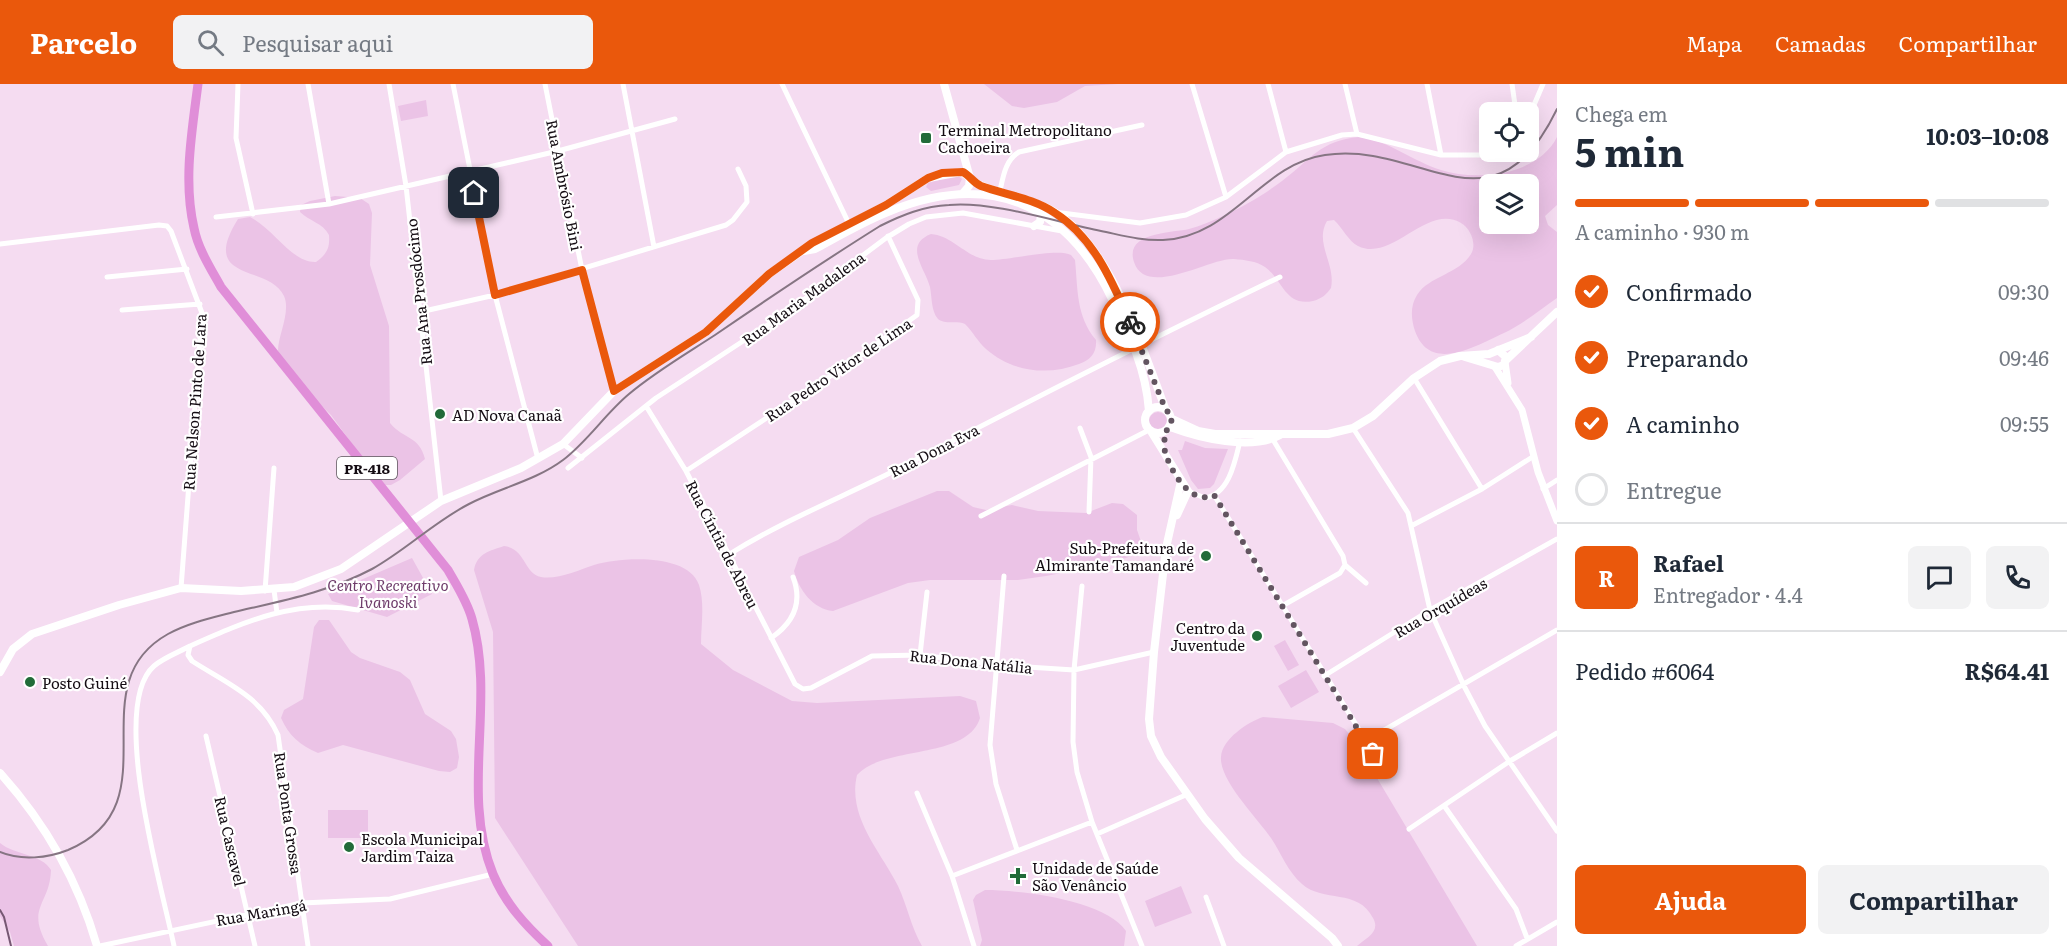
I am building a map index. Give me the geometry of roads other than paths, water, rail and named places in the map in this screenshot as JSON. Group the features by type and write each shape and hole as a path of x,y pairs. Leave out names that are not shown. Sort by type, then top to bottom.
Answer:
{"highway":[{"name":"PR-418","path":"198,84 189,182 194,229 206,260 221,287 448,570 461,592 472,618 479,654 482,707 479,815 493,874 517,916 548,946"}],"main road":[{"path":"944,84 970,178 969,187 963,194"},
{"path":"960,172 965,157"},
{"path":"1,667 13,649 42,630 181,588 270,590 294,587 333,573 441,501 538,459 563,444 614,391 706,332 769,274 801,252 815,249 923,182 942,173 960,172 978,184 1065,227 1094,250 1102,262 1165,408 1169,426 1166,453"},
{"path":"923,182 921,192 927,199"},
{"path":"851,227 927,199 963,194 999,194 1054,212 1065,227"},
{"path":"1034,226 1040,222 1041,214"},
{"path":"1460,356 1494,367 1505,361 1557,312"},
{"path":"1169,426 1196,436 1240,441 1280,435 1328,434 1353,428 1373,416 1414,378 1440,361 1460,356 1490,354 1531,337"},
{"path":"1138,346 1146,382 1149,411"},
{"path":"1498,350 1504,354 1505,361"},
{"path":"1490,354 1488,361 1494,367"},
{"path":"1165,408 1156,407 1149,411 1145,418 1150,431 1188,491 1172,527"},
{"path":"1150,431 1169,426 1215,434 1272,436"},
{"path":"1181,481 1166,548 1154,652 1149,719 1151,736 1161,757 1205,819 1239,858 1332,938 1338,946"},
{"path":"0,774 23,799 59,853 79,892 99,946"}],"street":[{"path":"238,84 236,138 253,213"},
{"path":"308,84 328,204"},
{"name":"Rua Ana Prosdócimo","path":"389,84 406,186 441,501"},
{"path":"453,84 495,295 538,459"},
{"name":"Rua Ambrósio Bini","path":"545,84 582,270 614,391"},
{"path":"623,84 654,247"},
{"path":"782,84 851,227"},
{"path":"1192,84 1226,197"},
{"path":"1268,84 1286,152"},
{"path":"1345,84 1357,134"},
{"path":"1427,84 1441,155"},
{"path":"1512,84 1515,102"},
{"path":"1535,102 1543,84"},
{"path":"216,216 328,204 558,151 675,119"},
{"path":"999,194 1006,165 1011,157 1019,152 1142,125"},
{"path":"1054,212 1140,223 1186,215 1226,197 1286,152 1342,135 1357,134 1441,155 1479,155"},
{"path":"420,312 495,295 726,225 747,202 746,186 738,169"},
{"name":"Rua Maria Madalena","path":"568,468 646,406 802,302 888,236 926,217 963,213 1044,228 1065,227"},
{"path":"1065,227 1082,214"},
{"name":"Rua Nelson Pinto de Lara","path":"0,244 92,231 167,226 188,269 202,313 181,588"},
{"name":"Rua Pedro Vitor de Lima","path":"686,471 849,364 917,315 918,300 888,236"},
{"path":"107,277 188,269"},
{"name":"Rua Dona Eva","path":"728,555 777,525 843,497 1138,346 1280,277"},
{"path":"122,310 200,304"},
{"path":"1505,361 1509,386"},
{"path":"1494,367 1509,386 1522,410 1543,489 1557,521"},
{"path":"1414,378 1482,489"},
{"name":"Rua Cíntia de Abreu","path":"646,406 686,471 795,684"},
{"path":"1080,428 1091,457 1089,512"},
{"path":"1353,428 1408,513 1430,610 1464,686 1485,726 1557,831"},
{"path":"981,516 1091,457 1150,431"},
{"path":"1272,436 1343,556 1345,566 1366,583"},
{"path":"1188,491 1202,498 1214,495 1224,485 1236,460 1240,441"},
{"path":"563,444 582,458"},
{"path":"1411,526 1482,489 1534,456"},
{"path":"274,468 270,590 277,613"},
{"path":"1543,489 1557,480"},
{"path":"1214,495 1386,773"},
{"name":"Rua Orquídeas","path":"1324,676 1430,610 1557,539"},
{"path":"1282,606 1340,573 1345,566"},
{"path":"1004,576 990,745 996,784 1017,850"},
{"path":"771,638 788,624 797,606 798,591 793,577"},
{"path":"1082,586 1074,670 1073,742 1077,772 1092,822 1142,946"},
{"path":"920,655 927,592"},
{"path":"174,946 140,791 136,715 142,685 153,666 190,646 252,618 298,608 323,606 358,610"},
{"path":"1381,732 1464,686 1557,630"},
{"name":"Rua Ponta Grossa","path":"190,646 188,655 192,661 259,703 270,716 278,735 308,946"},
{"name":"Rua Dona Natália","path":"795,684 803,689 811,688 872,656 920,655 998,665 1074,670 1154,652"},
{"path":"1409,830 1510,761 1557,733"},
{"name":"Rua Cascavel","path":"206,736 255,946"},
{"path":"917,793 952,876 974,946"},
{"path":"1097,834 1188,794"},
{"path":"1445,807 1516,909 1527,938"},
{"path":"952,876 1092,822"},
{"name":"Rua Maringá","path":"99,946 302,903 390,899 493,874"},
{"path":"1206,897 1224,946"},
{"path":"1516,946 1557,922"}],"waterway":[{"path":"0,910 11,946"}],"railway":[{"path":"0,852 17,857 52,855 68,850 99,830 116,804 123,775 124,713 128,683 141,656 168,634 200,621 304,595 356,577 372,569 469,504 552,467 572,453 620,402 649,378 817,266 888,222 931,207 966,205 1005,209 1147,240 1187,236 1208,227 1228,214 1282,172 1302,161 1325,155 1360,154 1453,176 1481,178 1507,170 1533,149 1557,109"}],"place":[{"name":"Terminal Metropolitano Cachoeira","path":"926,138"},
{"name":"AD Nova Canaã","path":"440,414"},
{"name":"Sub-Prefeitura de Almirante Tamandaré","path":"1206,556"},
{"name":"Centro da Juventude","path":"1257,636"},
{"name":"Posto Guiné","path":"30,682"},
{"name":"Escola Municipal Jardim Taiza","path":"349,847"},
{"name":"Unidade de Saúde São Venâncio","path":"1018,876"}],"park label":[{"name":"Centro Recreativo Ivanoski","path":"388,592"}]}
